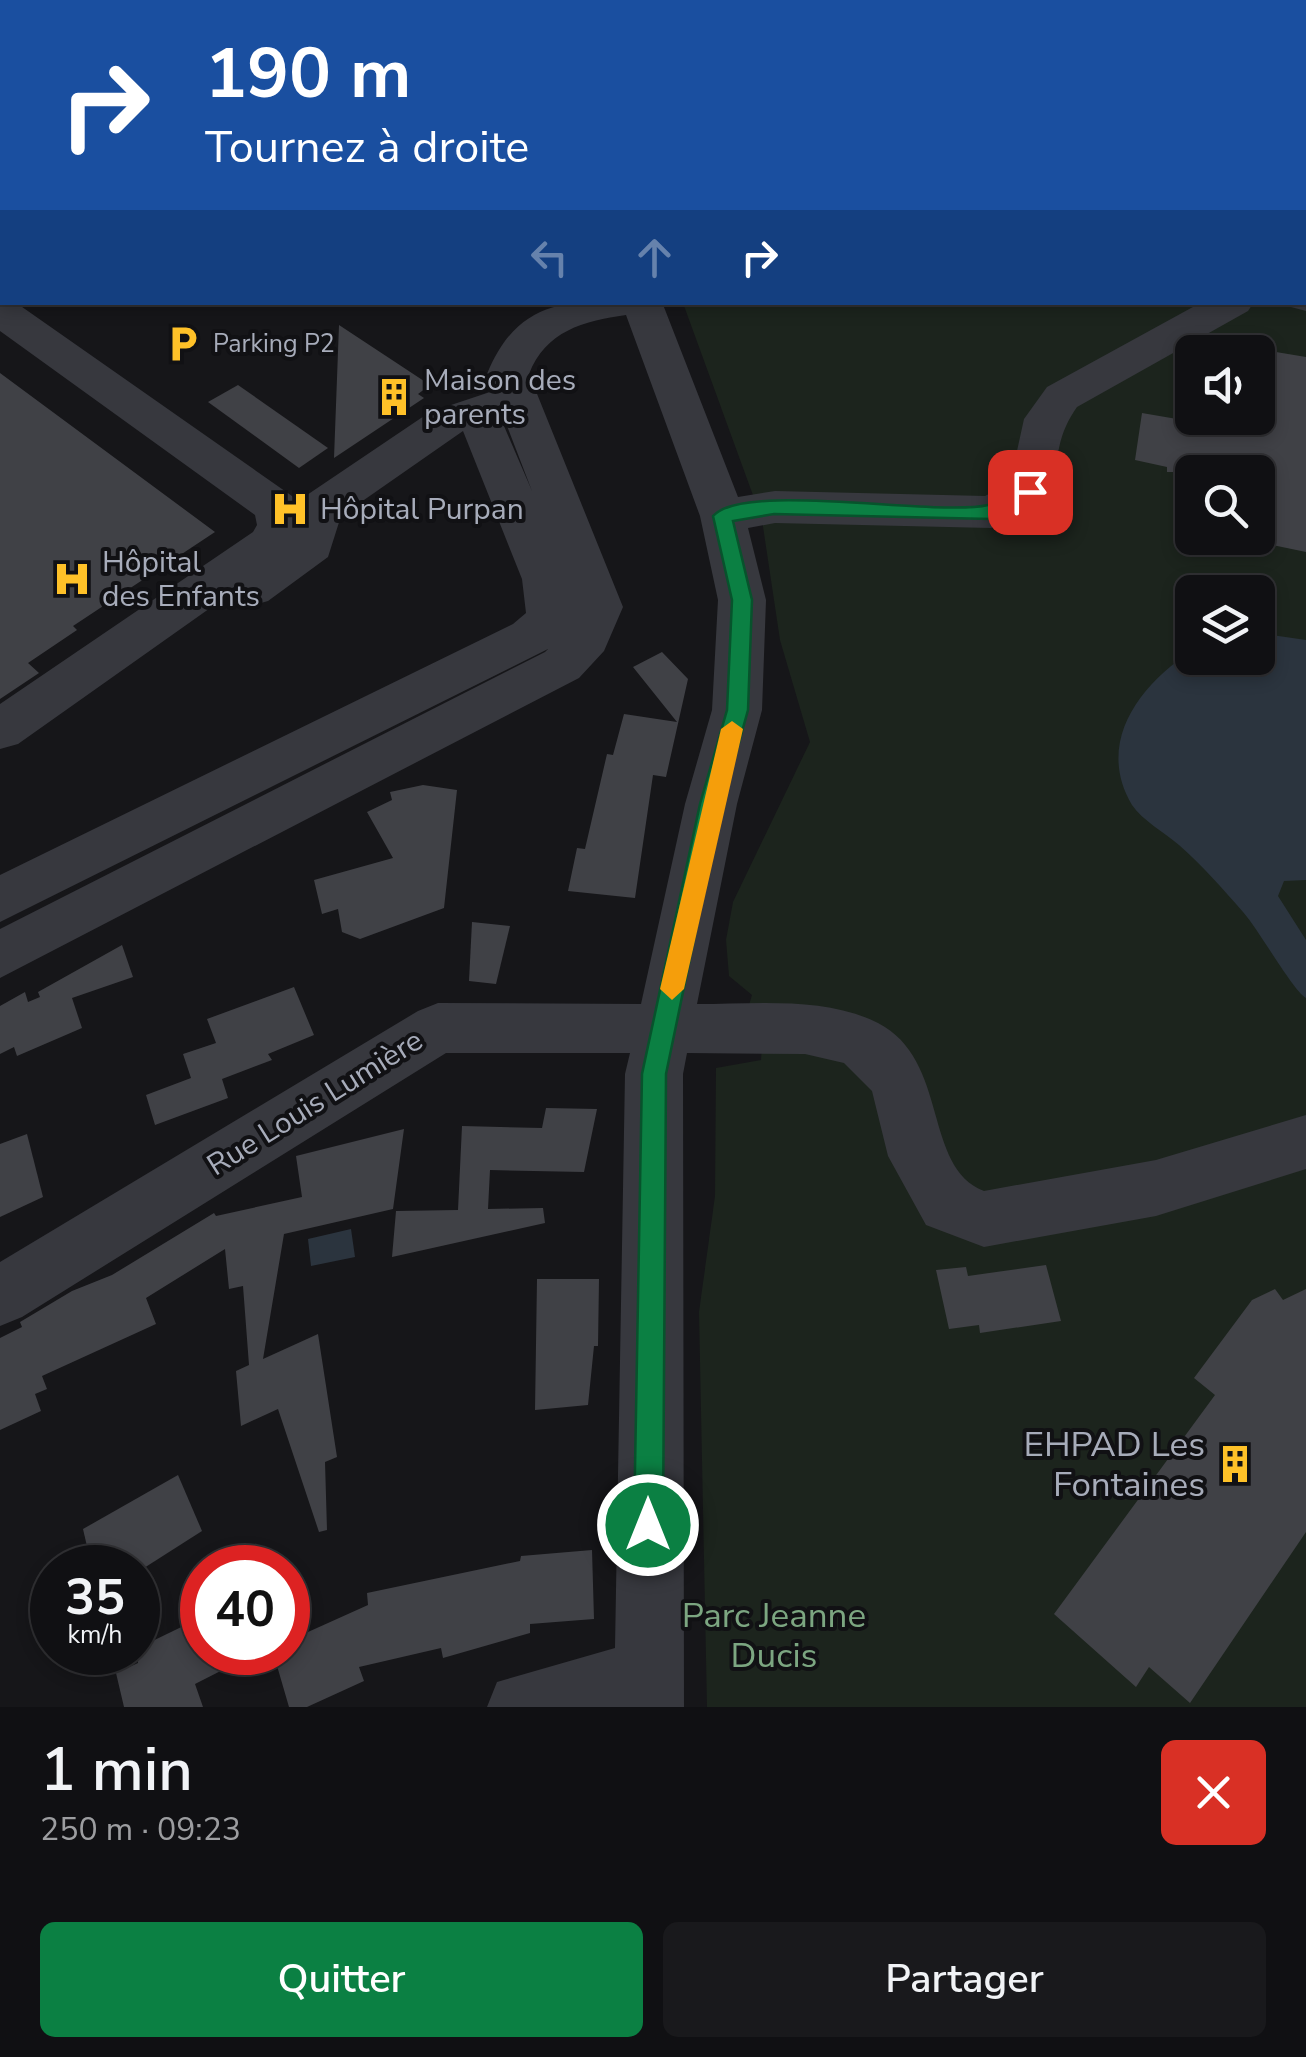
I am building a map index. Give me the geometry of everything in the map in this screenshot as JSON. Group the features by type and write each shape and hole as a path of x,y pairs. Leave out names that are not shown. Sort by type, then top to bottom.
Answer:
{"street":[{"path":"0,900 530,636 550,618 507,414 508,374 524,338 553,320 616,305"},
{"path":"522,1707 619,1682 649,1694 651,1117 663,1028 711,804 737,710 742,600 722,516 642,305"},
{"path":"722,516 774,507 991,512 1030,492 1046,418 1062,397 1229,305"},
{"path":"0,312 276,507 280,525 269,544 0,730"},
{"path":"0,758 312,545 320,508 446,422 507,414"},
{"path":"0,955 562,665 587,638 599,607 507,414"},
{"name":"Rue Louis Lumière","path":"0,1296 438,1028 806,1028 861,1042 898,1078 917,1156 946,1205 984,1219 1156,1188 1306,1142"}],"green space":[{"name":"Parc Jeanne Ducis","path":"684,305 1306,305 1306,1707 707,1707 699,1312 715,1196 716,1068 761,1060 763,1030 749,1005 752,995 729,976 726,940 733,902 810,742 780,640 762,520"}],"shaded area":[{"path":"1275,635 1306,640 1306,880 1284,881 1278,896 1306,940 1306,998 1220,886 1188,853 1136,811 1122,782 1118,759 1129,717 1155,680 1173,665 1175,675 1275,675"},
{"path":"351,1229 355,1257 311,1266 308,1239"}],"building":[{"path":"339,325 430,385 418,394 424,398 334,458"},
{"path":"1276,352 1306,357 1306,552 1275,546 1275,455 1175,455 1175,472 1135,460 1142,413 1175,419 1175,435 1275,435"},
{"name":"Hôpital des Enfants","path":"0,373 215,532 73,626 77,630 28,663 39,673 0,699"},
{"path":"238,385 328,448 299,468 208,402"},
{"path":"662,652 688,679 666,777 653,775 635,898 568,891 577,848 585,849 607,754 613,755 624,714 677,722 633,667"},
{"path":"423,785 457,790 444,908 360,939 342,932 338,909 322,914 314,880 393,858 367,812 392,800 390,792"},
{"path":"472,922 510,926 496,984 469,981"},
{"path":"122,945 133,977 72,998 82,1028 17,1056 14,1047 0,1054 0,1006 25,992 28,1002 40,997 38,992"},
{"path":"294,987 314,1035 268,1054 272,1060 222,1079 228,1098 155,1125 146,1095 191,1078 183,1054 216,1043 207,1019"},
{"path":"546,1108 597,1109 584,1172 490,1170 488,1209 543,1208 545,1223 392,1257 396,1211 458,1210 462,1126 542,1128"},
{"path":"404,1129 393,1209 284,1234 263,1359 318,1334 337,1457 325,1462 327,1530 319,1532 278,1409 241,1426 236,1371 249,1365 243,1286 229,1289 225,1249 146,1298 156,1324 42,1376 47,1389 35,1394 41,1411 0,1430 0,1338 22,1327 20,1322 72,1291 112,1275 214,1213 216,1216 302,1197 296,1156"},
{"path":"27,1134 43,1197 0,1217 0,1144"},
{"path":"1046,1265 1061,1321 980,1333 979,1325 949,1329 936,1270 966,1267 968,1276"},
{"path":"537,1279 599,1279 598,1346 594,1346 588,1405 535,1410"},
{"name":"EHPAD Les Fontaines","path":"1275,1289 1283,1300 1306,1289 1306,1532 1190,1703 1149,1667 1136,1687 1054,1614 1215,1395 1194,1378 1252,1300"},
{"path":"178,1475 202,1531 160,1558 160,1545 87,1545 83,1529"},
{"path":"592,1550 594,1619 530,1624 530,1633 443,1658 441,1648 359,1667 364,1681 307,1707 289,1707 280,1675 310,1675 310,1631 368,1605 367,1593 520,1561 521,1556"},
{"path":"180,1628 180,1675 213,1675 195,1684 203,1707 124,1707 116,1675 160,1675 160,1637"}],"slow traffic":[{"path":"672,989 711,804 732,729"}],"place":[{"name":"Parking P2","path":"183,344"},
{"name":"Maison des parents","path":"394,397"},
{"name":"Hôpital Purpan","path":"290,509"},
{"name":"Hôpital des Enfants","path":"72,579"},
{"name":"EHPAD Les Fontaines","path":"1235,1464"}],"route":[{"path":"648,1525 654,1074 711,804 737,710 742,600 722,516 774,507 991,512 1030,492"}]}
